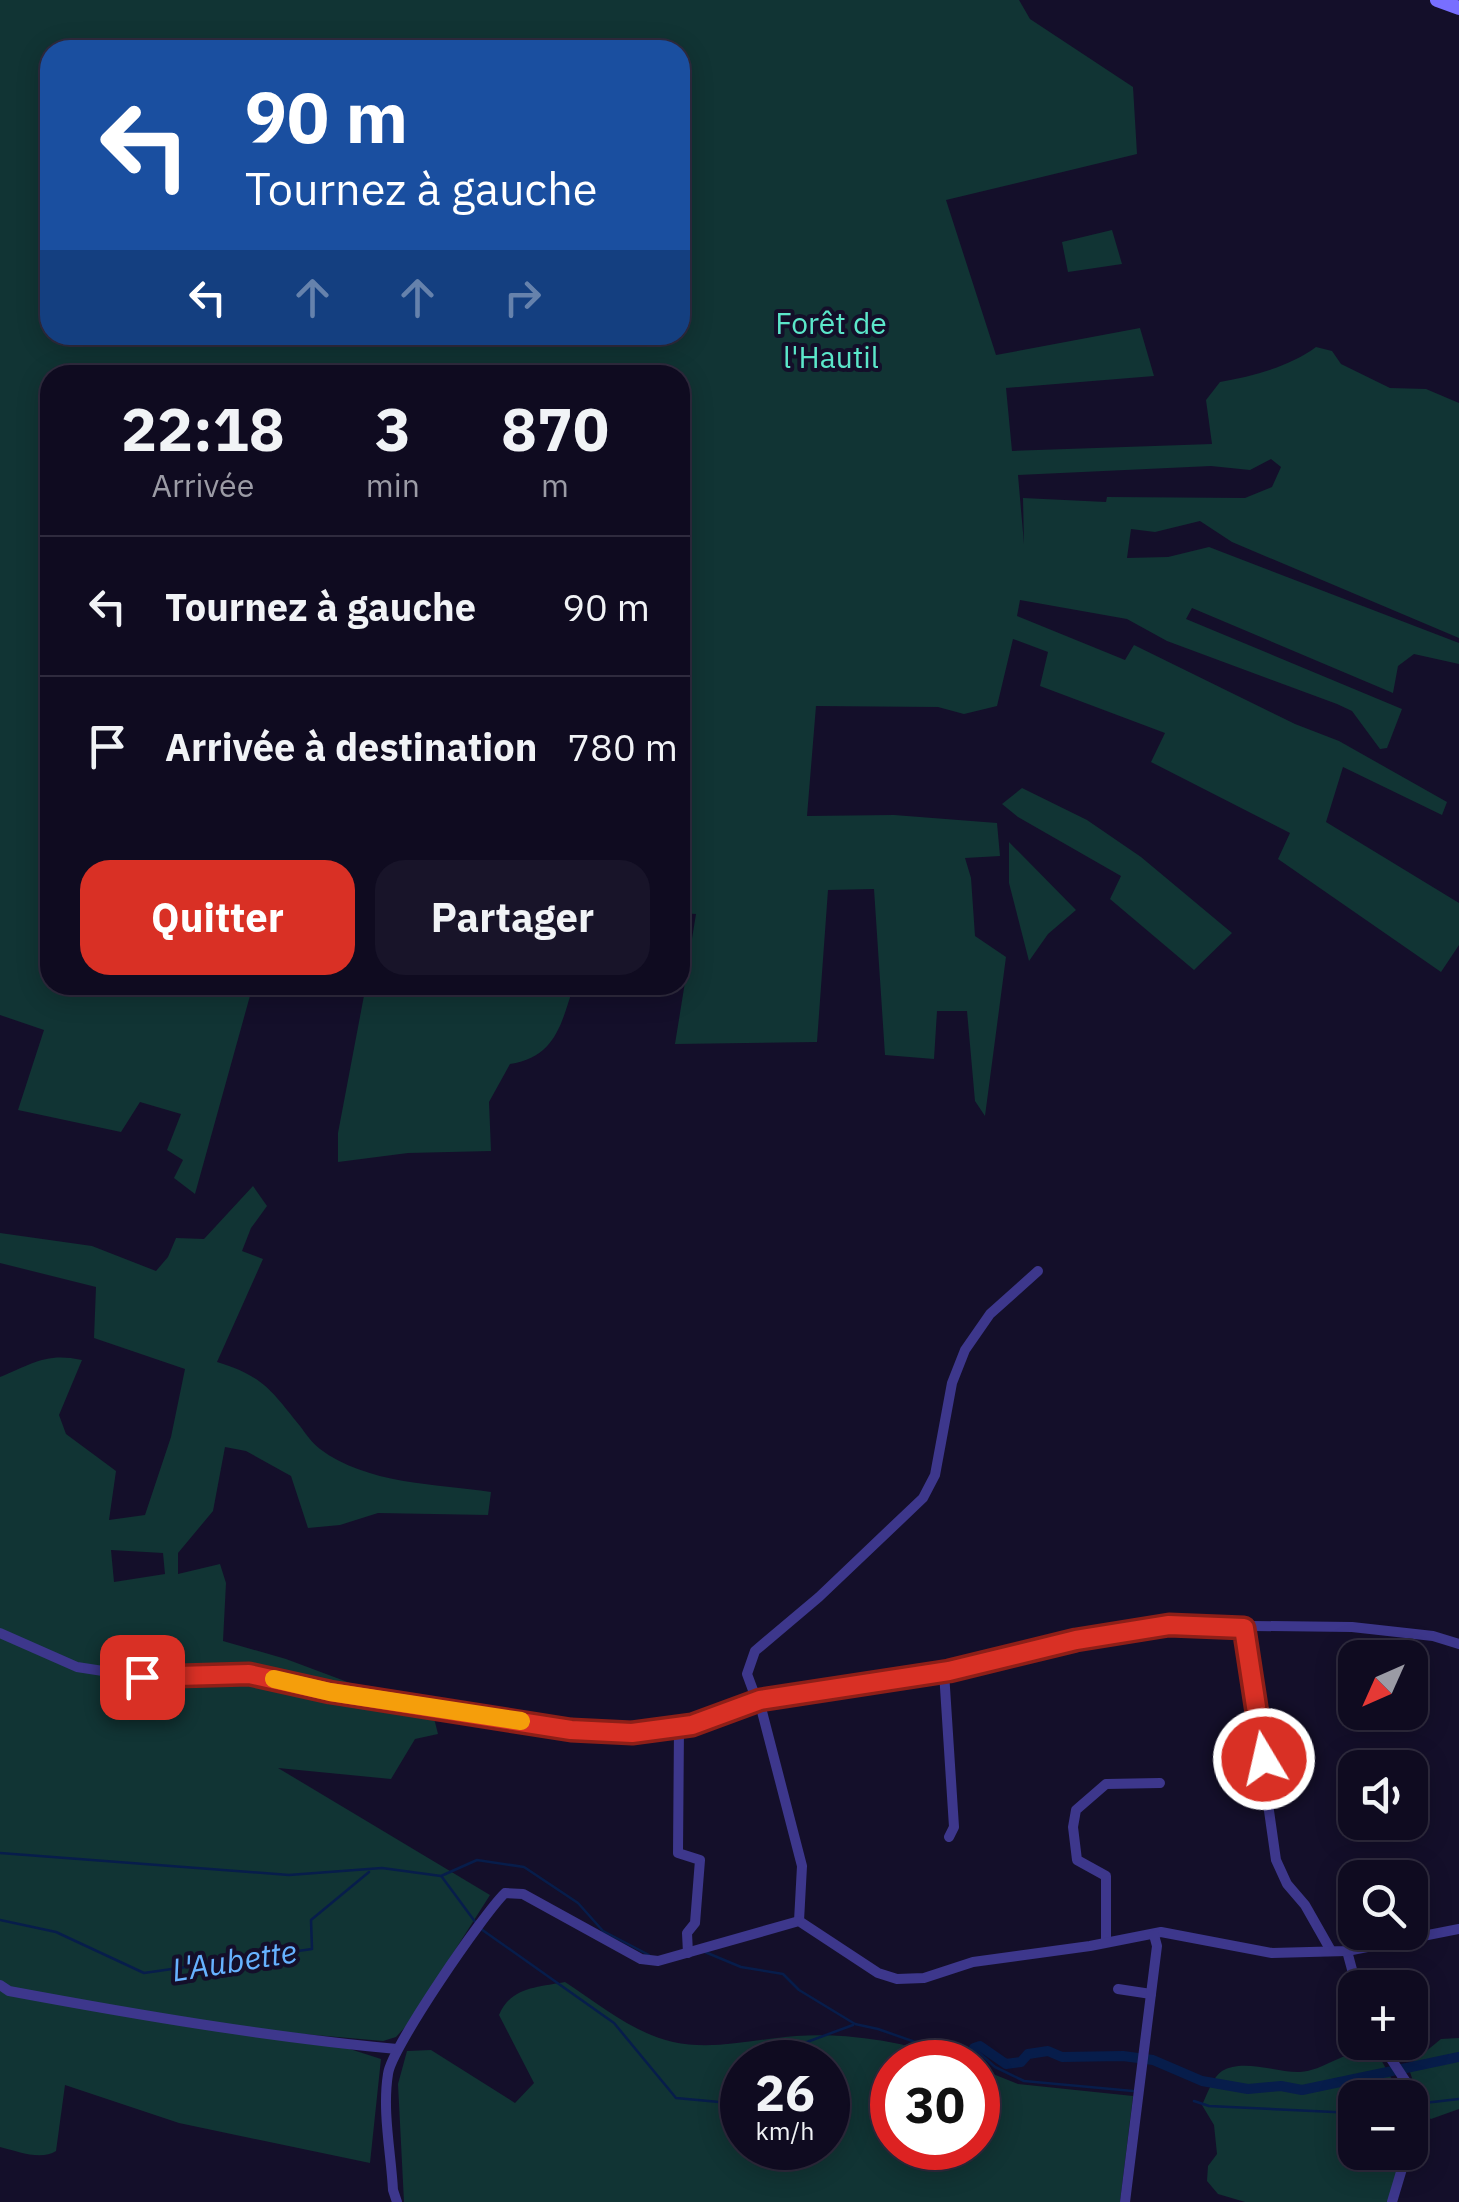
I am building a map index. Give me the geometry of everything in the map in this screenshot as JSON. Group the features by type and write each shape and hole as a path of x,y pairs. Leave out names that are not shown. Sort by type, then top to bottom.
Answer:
{"main road":[{"path":"1437,0 1459,8"}],"street":[{"path":"799,1921 802,1866 758,1701 747,1674 755,1651 846,1573 928,1490 936,1476 952,1383 965,1350 990,1314 1038,1271"},
{"path":"0,1633 77,1667 142,1677 249,1674 330,1692 571,1730 632,1733 679,1728 758,1701 944,1672 1076,1640 1169,1625 1352,1628 1433,1636 1459,1644"},
{"path":"1241,1628 1276,1860 1287,1884 1305,1905 1330,1949"},
{"path":"944,1672 954,1827 949,1837"},
{"path":"679,1728 678,1854 700,1860 695,1923 687,1933 688,1952"},
{"path":"1106,1942 1106,1876 1077,1860 1073,1827 1076,1810 1106,1784 1160,1783"},
{"path":"397,2202 392,2190 388,2070 397,2050 490,1908 506,1893 522,1894 641,1959 658,1962 799,1921 878,1973 897,1978 924,1978 974,1962 1161,1932 1272,1952 1347,1951 1459,1929"},
{"path":"1125,2202 1157,1946 1154,1935"},
{"path":"1347,1951 1352,1970"},
{"path":"5,1988 327,2043 397,2050"},
{"path":"1118,1988 1151,1994"},
{"path":"1392,2202 1402,2170"}],"green space":[{"name":"Forêt de l'Hautil","path":"0,0 1019,0 1030,19 1133,87 1137,154 946,200 996,355 1140,328 1154,376 1006,388 1012,451 1212,444 1206,400 1220,382 1270,370 1316,347 1332,351 1341,364 1390,388 1426,389 1459,403 1459,638 1232,542 1200,521 1155,532 1131,529 1127,558 1168,557 1209,547 1459,643 1459,664 1414,654 1398,666 1393,693 1192,608 1186,619 1402,709 1387,748 1380,749 1352,711 1167,641 1127,619 1020,600 1017,616 1125,660 1134,645 1295,724 1339,741 1447,802 1442,815 1343,767 1326,822 1459,903 1459,945 1441,972 1278,859 1290,833 1151,762 1165,733 1040,686 1048,652 1013,639 997,706 964,714 938,707 816,706 807,816 894,815 997,823 1000,856 965,858 971,878 975,936 1006,957 985,1116 975,1101 967,1011 937,1011 934,1059 885,1055 874,889 828,890 817,1042 675,1044 683,995 690,995 690,951 696,914 690,914 690,365 40,365 40,995 250,995 195,1194 174,1178 183,1160 167,1150 181,1114 140,1102 121,1132 18,1110 44,1030 0,1015","holes":["1271,459 1281,467 1272,487 1245,498 1107,497 1106,502 1023,498 1024,544 1018,475 1211,466 1250,470"]},
{"path":"1112,230 1122,264 1068,272 1062,242"},
{"path":"1022,788 1087,820 1141,857 1232,933 1194,970 1110,899 1121,876 1002,804"},
{"path":"1009,842 1076,910 1048,934 1029,961 1009,883"},
{"path":"364,995 571,995 547,1046 538,1054 510,1064 489,1102 491,1151 408,1153 338,1162 338,1133"},
{"path":"253,1186 267,1206 251,1228 242,1251 263,1259 217,1362 265,1386 314,1444 338,1461 402,1481 491,1492 488,1515 378,1513 340,1525 308,1528 291,1476 246,1451 225,1447 213,1511 178,1553 178,1574 220,1564 226,1583 223,1641 286,1659 433,1714 438,1734 415,1739 391,1779 278,1768 490,1895 396,2037 383,2041 303,2034 381,2059 370,2163 179,2123 65,2085 56,2151 36,2155 0,2147 0,1377 49,1358 82,1360 59,1415 66,1434 116,1471 109,1520 145,1515 171,1437 185,1369 94,1338 96,1287 0,1263 0,1233 92,1246 156,1271 168,1257 176,1238 204,1239","holes":["111,1550 163,1553 165,1574 114,1582"]},
{"path":"565,1982 630,2025 658,2038 720,2045 720,2170 850,2170 850,2040 762,2040 859,2037 877,2040 870,2040 870,2170 1000,2170 1000,2077 1018,2084 1133,2096 1120,2202 404,2202 398,2084 407,2051 431,2050 515,2103 534,2083 499,2015 510,1999 536,1987"},
{"path":"1459,2038 1459,2109 1431,2119 1428,2080 1413,2080 1408,2066 1415,2060 1428,2060 1428,2050 1441,2039"},
{"path":"1338,2059 1381,2060 1392,2080 1338,2080 1338,2170 1397,2170 1388,2202 1245,2202 1218,2194 1207,2181 1208,2166 1217,2154 1214,2125 1202,2105 1218,2074 1240,2066 1309,2071"}],"waterway":[{"name":"L'Aubette","path":"0,1853 289,1875 382,1868 441,1876 477,1860 524,1867 578,1903 603,1931 649,1955"},
{"name":"L'Aubette","path":"0,1920 56,1932 144,1973 312,1949 311,1920 369,1872"},
{"name":"L'Aubette","path":"442,1877 476,1923"},
{"name":"L'Aubette","path":"481,1929 614,2023 676,2098 720,2102"},
{"name":"L'Aubette","path":"705,1952 741,1967 783,1974 799,1990 855,2024 938,2050 974,2048 995,2067 1024,2081 1133,2091"},
{"name":"L'Aubette","path":"812,2040 853,2025"},
{"path":"1000,2060 1006,2064 1021,2062 1028,2054 1048,2051 1062,2057 1123,2056 1153,2060 1202,2081 1248,2089 1281,2086 1302,2090 1459,2057"},
{"name":"L'Aubette","path":"1428,2103 1459,2099"},
{"name":"L'Aubette","path":"1194,2101 1209,2106 1338,2112"}],"slow traffic":[{"path":"274,1679 330,1692 521,1721"}],"route":[{"path":"142,1677 249,1674 330,1692 571,1730 632,1733 692,1725 760,1700 949,1671 1076,1640 1169,1625 1244,1628 1264,1759"}]}
